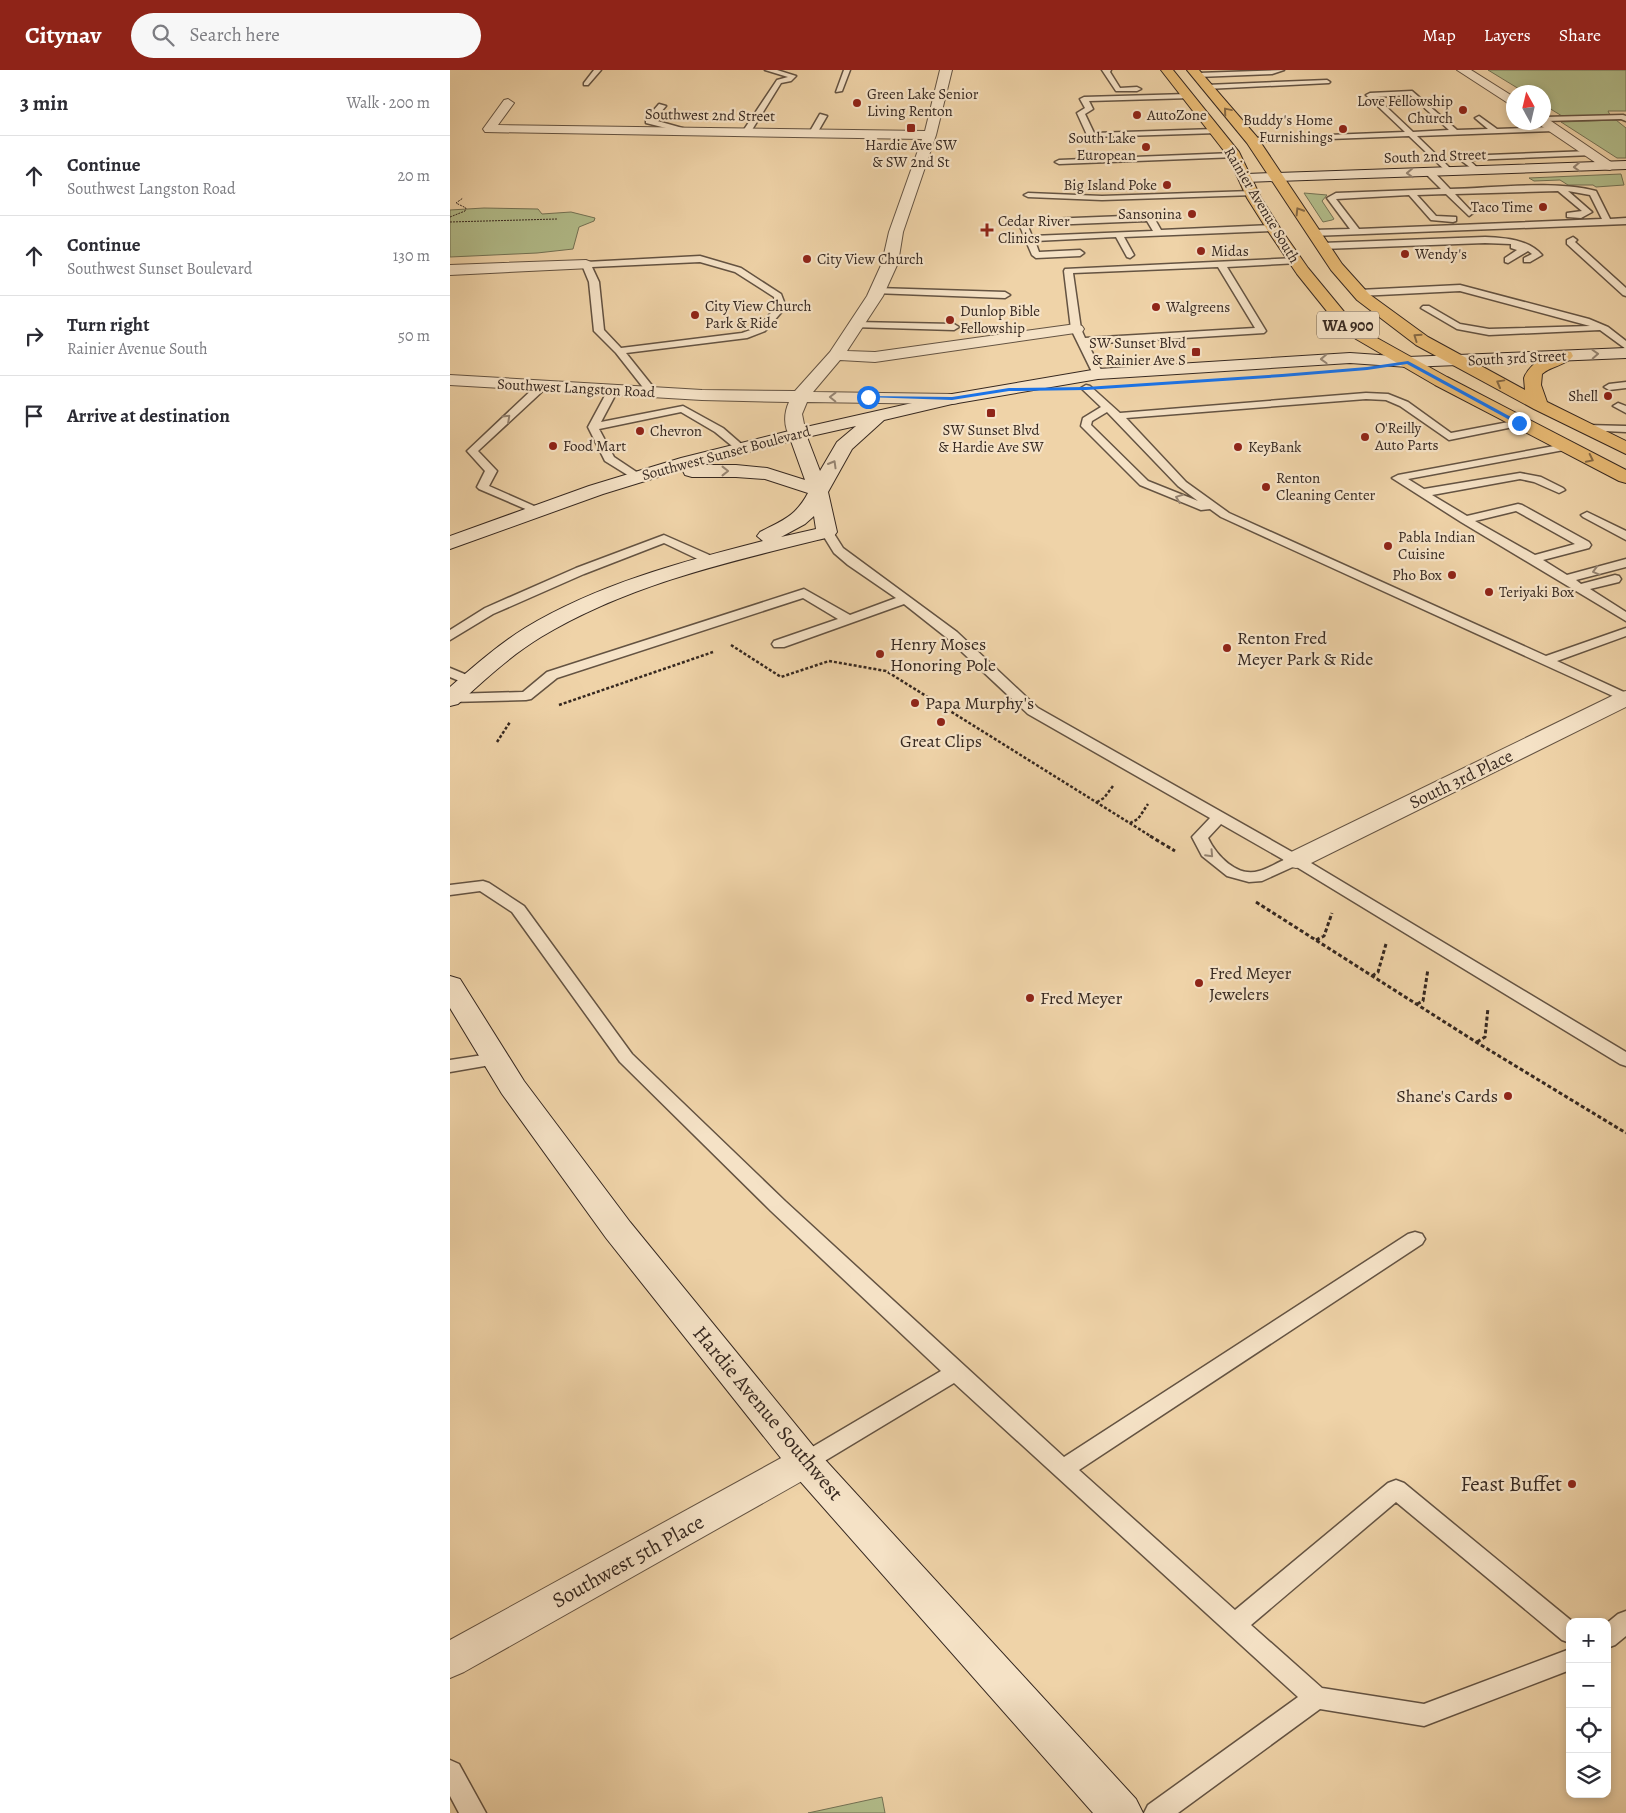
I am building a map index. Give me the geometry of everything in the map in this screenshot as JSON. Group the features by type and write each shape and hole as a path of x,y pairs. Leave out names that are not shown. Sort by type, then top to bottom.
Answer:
{"main road":[{"name":"Rainier Avenue South","path":"1166,70 1234,155 1252,192 1273,228 1296,261 1344,322 1362,336 1519,423 1626,476"},
{"name":"Rainier Avenue South","path":"1195,72 1252,140 1278,177 1312,233 1336,267 1359,293 1382,313 1422,341 1540,405 1626,448"},
{"path":"1540,405 1532,388 1531,378 1536,370 1545,363 1565,356"}],"street":[{"path":"451,698 459,677 492,661 522,640 564,616 629,586 710,560 827,532 818,490 797,434 793,414 800,396 836,355 877,291 890,263 896,232 930,135 946,70"},
{"path":"1463,70 1506,98"},
{"name":"Southwest 2nd Street","path":"508,103 489,129 683,130 930,135"},
{"path":"1551,127 1610,166"},
{"name":"South 2nd Street","path":"1246,178 1626,165"},
{"path":"450,270 586,265"},
{"path":"836,355 875,357 1078,335"},
{"name":"South 3rd Street","path":"1408,362 1626,353"},
{"name":"Southwest Sunset Boulevard","path":"450,543 537,511 659,470 797,434 952,399 1098,374 1350,358 1408,362"},
{"name":"Southwest Sunset Boulevard","path":"1009,390 1086,388 1361,369 1408,362"},
{"name":"Southwest Langston Road","path":"450,380 702,395 952,399"},
{"name":"Southwest Langston Road","path":"702,395 765,406 793,414"},
{"path":"710,560 784,529 798,520 808,510 844,446 881,414"},
{"path":"659,470 752,472 781,478 818,490"},
{"name":"South 3rd Place","path":"1296,860 1626,698"},
{"name":"Hardie Avenue Southwest","path":"450,985 513,1087 618,1230 805,1462 1121,1813"},
{"name":"Southwest 5th Place","path":"450,1660 805,1462"}],"lane":[{"path":"586,84 598,70"},
{"path":"747,131 779,81 789,80 793,76 768,70"},
{"path":"838,91 847,70"},
{"path":"1108,70 1105,70 1118,90 1155,89"},
{"path":"1195,72 1272,72 1281,70"},
{"path":"1206,87 1328,82"},
{"path":"1181,91 1084,99 1089,109 1081,113 1091,135 1216,131"},
{"path":"1448,172 1370,95 1412,93 1456,133"},
{"path":"662,106 649,121 683,130"},
{"path":"814,133 823,116"},
{"path":"1551,124 1623,117 1626,119"},
{"path":"1479,118 1495,131"},
{"path":"1252,140 1506,130"},
{"path":"1530,149 1553,168"},
{"path":"1476,170 1462,158 1590,153"},
{"path":"1059,162 1234,155"},
{"path":"1429,172 1469,213"},
{"path":"1411,193 1434,218 1442,220 1581,215 1588,212 1560,188"},
{"path":"1356,231 1331,198 1339,195 1449,191 1579,189 1593,193 1607,222"},
{"path":"1028,195 1102,198 1252,192"},
{"path":"1048,222 1150,218 1158,233"},
{"path":"1016,222 1022,221 1032,255 1080,253"},
{"path":"1312,233 1626,221"},
{"path":"1026,239 1273,228"},
{"path":"1119,235 1130,255"},
{"path":"1323,247 1485,240 1511,241 1528,245 1538,254 1527,260"},
{"path":"1573,240 1570,242 1626,293"},
{"path":"1323,247 1503,244 1512,245 1524,250 1508,260"},
{"path":"619,351 744,336 762,329 781,307 778,296 738,270 700,258 586,265 594,282 599,331 619,351 652,392"},
{"path":"1098,374 1078,335 1068,271 1296,261"},
{"path":"1078,335 1261,331 1221,265"},
{"path":"1359,293 1460,288 1586,321 1605,329 1626,346"},
{"path":"877,291 1005,295"},
{"path":"1426,308 1457,326 1482,331 1605,329"},
{"path":"855,325 954,328"},
{"path":"1609,387 1626,385"},
{"path":"537,511 483,487 491,471 472,451 542,386"},
{"path":"1086,388 1182,484 1225,516"},
{"path":"594,427 613,390"},
{"path":"1519,423 1448,437 1404,404 1388,397 1366,396 1112,412 1087,420 1086,426 1144,483 1225,516 1626,698"},
{"path":"594,427 683,409 719,430 741,448"},
{"path":"594,427 609,459 638,477"},
{"path":"1586,428 1626,429"},
{"path":"1565,447 1398,478 1464,520 1533,559 1626,617"},
{"path":"1427,496 1520,476 1537,479 1559,490"},
{"path":"1427,496 1524,482 1546,493"},
{"path":"1464,520 1518,507 1585,545 1533,559"},
{"path":"1601,512 1626,525"},
{"path":"1587,515 1626,536"},
{"path":"827,532 838,550 952,635 1033,711 1296,860 1626,1060"},
{"path":"450,636 497,608 580,571 664,539 710,560"},
{"path":"1566,579 1626,563"},
{"path":"1580,588 1615,579"},
{"path":"451,698 526,696 552,675 804,593 848,619"},
{"path":"779,644 906,599"},
{"path":"1545,661 1626,632"},
{"path":"1219,817 1200,837 1207,853 1232,873 1248,877 1262,876 1296,860"},
{"path":"450,890 483,886 518,909 626,1058 778,1206 956,1372 1316,1698 1424,1714 1566,1661"},
{"path":"450,1066 496,1059"},
{"path":"1063,1469 1415,1239"},
{"path":"805,1462 956,1372"},
{"path":"1234,1625 1396,1489 1566,1630"},
{"path":"1611,1634 1626,1621"},
{"path":"1157,1813 1316,1698"},
{"path":"450,1772 473,1813"}],"path":[{"path":"450,217 465,211 466,208 456,203 463,198"},
{"path":"450,222 557,220"},
{"path":"723,648 732,645 781,677 829,661 886,671 1179,854"},
{"path":"556,706 714,651"},
{"path":"497,742 510,722 519,719"},
{"path":"1096,802 1104,798"},
{"path":"1130,823 1138,819"},
{"path":"1252,900 1476,1042 1626,1133"},
{"path":"1316,940 1324,936"},
{"path":"1372,976 1378,972"},
{"path":"1416,1004 1423,1000"},
{"path":"1476,1042 1485,1037"}],"green space":[{"path":"1488,70 1626,70 1626,111 1608,111 1610,115 1562,116 1551,109 1551,85 1513,85"},
{"path":"1616,120 1626,128 1626,158 1617,158 1561,122"},
{"path":"1621,174 1624,185 1596,187 1593,185 1568,185 1560,180 1534,181 1529,178"},
{"path":"1304,193 1327,195 1322,201 1334,219 1323,222"},
{"path":"484,208 538,209 542,214 571,212 595,218 594,221 579,227 573,249 537,253 450,257 450,210"},
{"path":"882,1797 885,1813 808,1813"}],"place":[{"name":"Green Lake Senior Living Renton","path":"857,103"},
{"name":"Love Fellowship Church","path":"1463,110"},
{"name":"AutoZone","path":"1137,115"},
{"name":"Hardie Ave SW & SW 2nd St","path":"911,128"},
{"name":"Buddy's Home Furnishings","path":"1343,129"},
{"name":"South Lake European","path":"1146,147"},
{"name":"Big Island Poke","path":"1167,185"},
{"name":"Taco Time","path":"1543,207"},
{"name":"Sansonina","path":"1192,214"},
{"name":"Cedar River Clinics","path":"987,230"},
{"name":"Midas","path":"1201,251"},
{"name":"Wendy's","path":"1405,254"},
{"name":"City View Church","path":"807,259"},
{"name":"Walgreens","path":"1156,307"},
{"name":"City View Church Park & Ride","path":"695,315"},
{"name":"Dunlop Bible Fellowship","path":"950,320"},
{"name":"SW Sunset Blvd & Rainier Ave S","path":"1196,352"},
{"name":"Shell","path":"1608,396"},
{"name":"SW Sunset Blvd & Hardie Ave SW","path":"991,413"},
{"name":"Chevron","path":"640,431"},
{"name":"O'Reilly Auto Parts","path":"1365,437"},
{"name":"Food Mart","path":"553,446"},
{"name":"KeyBank","path":"1238,447"},
{"name":"Renton Cleaning Center","path":"1266,487"},
{"name":"Pabla Indian Cuisine","path":"1388,546"},
{"name":"Pho Box","path":"1452,575"},
{"name":"Teriyaki Box","path":"1489,592"},
{"name":"Renton Fred Meyer Park & Ride","path":"1227,648"},
{"name":"Henry Moses Honoring Pole","path":"880,654"},
{"name":"Papa Murphy's","path":"915,703"},
{"name":"Great Clips","path":"941,722"},
{"name":"Fred Meyer Jewelers","path":"1199,983"},
{"name":"Fred Meyer","path":"1030,998"},
{"name":"Shane's Cards","path":"1508,1096"},
{"name":"Feast Buffet","path":"1572,1484"}],"route":[{"path":"868,397 952,399 1009,390 1086,388 1282,375 1367,369 1408,362 1519,423"}]}
